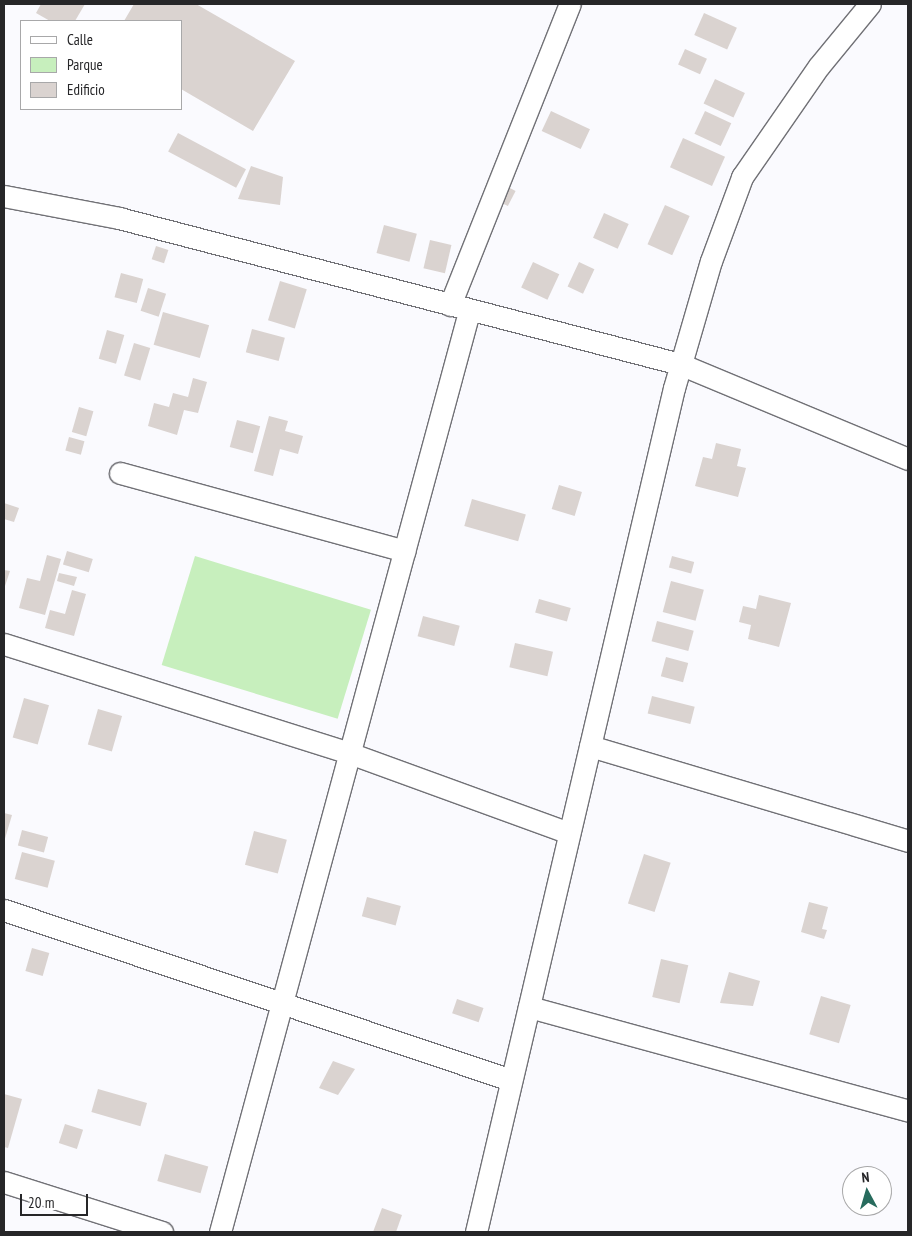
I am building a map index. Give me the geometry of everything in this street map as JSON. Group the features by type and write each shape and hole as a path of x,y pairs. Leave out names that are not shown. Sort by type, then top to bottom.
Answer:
{"street":[{"path":"220,1232 352,754 405,551 460,309 570,4"},
{"path":"476,1232 680,364 742,176 819,66 870,4"},
{"path":"4,196 119,218 460,309 680,364 908,459"},
{"path":"120,473 405,551"},
{"path":"4,644 352,754 570,832"},
{"path":"590,746 908,841"},
{"path":"4,910 511,1080"},
{"path":"529,1007 908,1111"},
{"path":"4,1182 162,1232"}],"green space":[{"path":"195,556 371,610 338,719 162,665"}],"building":[{"path":"41,4 85,4 76,20 48,20 36,13"},
{"path":"134,4 196,4 295,61 253,131 182,90 182,20 125,20"},
{"path":"704,13 737,28 727,50 694,35"},
{"path":"685,49 707,59 700,74 678,65"},
{"path":"715,79 745,93 733,117 704,103"},
{"path":"551,111 590,129 581,149 542,131"},
{"path":"705,111 731,123 721,146 694,134"},
{"path":"178,133 246,169 236,188 168,152"},
{"path":"683,138 725,157 712,186 670,167"},
{"path":"251,166 283,177 280,205 238,199"},
{"path":"504,185 516,191 508,206 496,200"},
{"path":"665,205 690,216 672,255 648,244"},
{"path":"604,213 629,224 618,249 593,238"},
{"path":"384,225 417,234 409,262 376,253"},
{"path":"430,240 451,245 445,273 423,268"},
{"path":"156,246 168,250 164,263 152,259"},
{"path":"533,262 559,274 547,300 521,287"},
{"path":"579,262 594,269 583,294 568,286"},
{"path":"121,273 143,279 137,303 115,297"},
{"path":"280,281 307,289 295,328 268,320"},
{"path":"148,288 166,294 159,317 141,311"},
{"path":"163,312 209,325 200,358 154,345"},
{"path":"252,329 285,338 279,361 246,352"},
{"path":"107,330 124,335 116,364 99,359"},
{"path":"134,343 150,348 140,380 124,376"},
{"path":"193,378 207,382 198,413 184,410 177,435 148,426 154,403 169,407 173,393 188,397"},
{"path":"79,407 93,411 86,436 72,432"},
{"path":"269,416 288,421 285,431 303,436 298,454 280,449 273,476 254,471"},
{"path":"237,420 260,426 253,453 230,447"},
{"path":"69,437 84,441 81,455 65,451"},
{"path":"716,443 741,449 737,466 746,468 738,497 695,486 703,457 712,459"},
{"path":"559,485 582,492 575,516 552,509"},
{"path":"472,499 526,514 518,541 464,526"},
{"path":"4,503 19,508 14,522 4,519"},
{"path":"67,551 93,559 89,572 63,564"},
{"path":"47,555 61,559 45,615 19,608 27,578 40,581"},
{"path":"672,556 694,562 691,574 669,568"},
{"path":"4,570 10,571 4,589"},
{"path":"59,573 77,577 74,586 57,581"},
{"path":"671,581 704,590 696,621 663,612"},
{"path":"72,590 86,594 74,636 45,628 50,610 65,614"},
{"path":"759,595 791,603 779,647 748,639 751,625 739,622 743,606 756,609"},
{"path":"539,599 571,608 567,622 535,612"},
{"path":"423,616 460,626 454,646 418,636"},
{"path":"657,621 694,631 688,651 652,641"},
{"path":"515,643 553,652 547,676 509,667"},
{"path":"666,657 688,663 683,682 661,676"},
{"path":"652,696 695,707 690,724 648,713"},
{"path":"24,698 49,705 38,745 13,737"},
{"path":"98,709 122,716 112,751 88,745"},
{"path":"4,813 12,815 4,842"},
{"path":"22,830 48,837 44,852 18,845"},
{"path":"254,831 287,840 278,874 245,865"},
{"path":"22,852 55,861 48,888 15,879"},
{"path":"644,854 671,863 655,912 628,903"},
{"path":"367,897 401,906 396,925 362,916"},
{"path":"809,902 828,907 822,929 827,930 824,939 801,932"},
{"path":"32,948 49,953 43,976 25,971"},
{"path":"661,959 688,965 680,1003 652,997"},
{"path":"729,972 760,981 753,1006 720,1003"},
{"path":"821,996 851,1005 839,1043 809,1034"},
{"path":"457,999 483,1008 479,1022 452,1013"},
{"path":"333,1061 355,1069 338,1095 319,1088"},
{"path":"98,1089 147,1103 140,1126 91,1112"},
{"path":"4,1094 22,1099 8,1148 4,1147"},
{"path":"65,1124 83,1130 77,1149 59,1143"},
{"path":"165,1154 208,1166 201,1193 157,1181"},
{"path":"382,1208 402,1215 396,1232 373,1232"}]}
